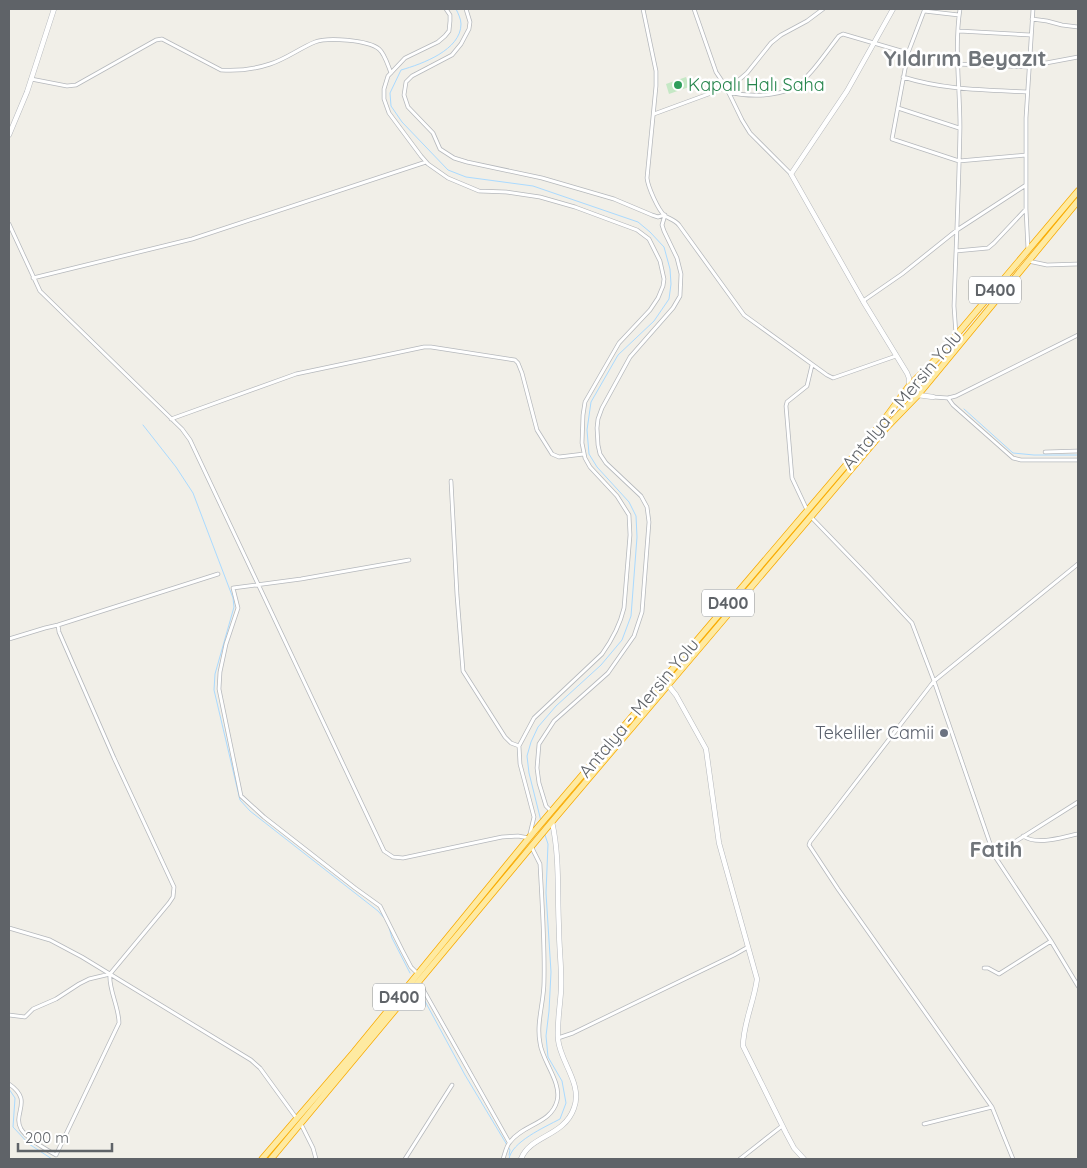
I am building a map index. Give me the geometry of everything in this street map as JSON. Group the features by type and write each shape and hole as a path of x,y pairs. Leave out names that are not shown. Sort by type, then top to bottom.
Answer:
{"highway":[{"name":"Antalya - Mersin Yolu","path":"262,1159 299,1122 419,982 810,514 909,386 956,335 1078,192"},
{"name":"Antalya - Mersin Yolu","path":"271,1159 531,835 886,427 918,395 1078,201"},
{"path":"916,379 922,381 924,387"},
{"path":"909,386 912,392 918,395"}],"street":[{"path":"9,135 31,79 54,9"},
{"path":"9,224 40,291 182,430 195,448 384,851 394,857 403,858 502,838 531,835 534,817 520,764 519,746 534,718 602,654 610,644 622,620 624,608 630,536 629,515 617,496 590,467 584,454 582,443 585,402 619,343 650,310 662,290 664,279 655,248 649,239 637,230 615,220 540,197 506,192 479,191 448,178 426,162 388,113 384,89 388,76 405,58 438,42 449,31 450,16 446,9"},
{"path":"466,9 470,22 469,29 461,44 452,55 408,78 404,89 408,106 433,133 440,149 454,158 467,162 542,178 614,199 658,217 665,215"},
{"path":"643,9 656,71 654,114 646,178 647,184 660,209 679,225 744,315 812,365 833,378 896,356"},
{"path":"694,9 716,72 750,133 791,174 863,301 907,373 909,386"},
{"path":"654,114 733,85 747,74 771,43 823,9"},
{"path":"791,174 838,105 893,9"},
{"path":"956,335 954,306 960,89 956,64 960,9"},
{"path":"1028,251 1026,209 1027,92 1033,9"},
{"path":"959,14 924,11 908,53 892,139 959,161 1026,156"},
{"path":"1032,19 1062,26 1078,27"},
{"path":"958,32 1031,35"},
{"path":"728,92 762,95 777,93 793,87 806,77 839,36 843,34 908,53"},
{"path":"31,79 67,86 76,85 156,40 162,39 221,70 272,63 317,41 328,39 352,41 377,47 391,73"},
{"path":"956,64 1029,65 1078,57"},
{"path":"904,77 925,84 960,89 1027,92"},
{"path":"898,108 960,128"},
{"path":"33,278 192,239 426,162"},
{"path":"863,301 909,269 957,230 1026,185"},
{"path":"956,251 988,248 1026,209"},
{"path":"551,812 546,806 539,783 537,768 539,744 554,721 594,686 613,666 634,636 642,612 649,522 646,507 641,496 606,463 600,454 597,428 602,408 630,357 673,308 680,296 681,274 677,258 662,225 665,215"},
{"path":"1027,261 1047,266 1078,264"},
{"path":"918,395 948,398 963,394 1078,335"},
{"path":"171,419 296,374 424,346 515,360 522,373 536,430 552,454 559,457 584,454"},
{"path":"812,365 806,386 787,402 786,406 792,478 810,514 908,618 934,680 994,855 1078,984"},
{"path":"907,373 916,379"},
{"path":"924,387 933,397"},
{"path":"948,398 953,405 1013,458 1021,460 1078,460"},
{"path":"1045,452 1078,451"},
{"path":"451,481 463,671 505,737 511,743 519,746"},
{"path":"409,560 259,586 238,586 233,588 238,608 226,644 220,672 220,697 226,718 241,796 264,817 380,906 402,950 418,974"},
{"path":"1014,1159 992,1108 838,889 810,845 810,842 934,680 1078,564"},
{"path":"9,639 218,574"},
{"path":"9,1084 21,1098 19,1123 21,1129 25,1134 56,1155 119,1023 117,1006 109,981 110,974 173,897 174,887 114,758 59,632 58,625"},
{"path":"668,685 676,695 706,749 719,843 757,979 743,1038 743,1046 782,1126 794,1148 804,1159"},
{"path":"994,855 1078,802"},
{"path":"521,1159 527,1148 557,1131 568,1121 575,1107 576,1097 572,1074 562,1056 558,1038 557,1014 561,990 558,929 559,884 551,823"},
{"path":"1023,836 1038,841 1078,834"},
{"path":"503,1159 509,1142 519,1133 551,1115 558,1096 556,1083 539,1042 544,983 540,864 531,847"},
{"path":"9,928 50,940 82,957 251,1060 260,1068 299,1122 313,1148 316,1159"},
{"path":"984,968 999,974 1051,941"},
{"path":"558,1038 581,1029 748,947"},
{"path":"9,1015 25,1017 33,1009 56,1000 79,984 89,979 110,974"},
{"path":"419,982 509,1142"},
{"path":"405,1159 452,1085"},
{"path":"924,1124 992,1108"},
{"path":"740,1159 782,1126"}],"green space":[{"name":"Kapalı Halı Saha","path":"686,77 689,87 669,94 666,84"}],"waterway":[{"path":"456,9 461,24 455,41 448,48 429,60 401,70 390,93 391,106 402,122 448,170 466,177 533,186 638,222 664,247 670,269 669,299 654,321 618,355 591,402 587,430 589,454 597,467 629,502 636,516 637,537 631,616 622,640 601,665 556,706 538,727 531,742 527,756 529,773 541,821"},
{"path":"964,409 1013,453 1078,455"},
{"path":"143,425 176,467 193,493 233,598 234,607 215,674 214,690 240,800 250,811 378,911 385,919"},
{"path":"509,1159 511,1153 522,1141 560,1119 566,1103 562,1081 548,1057 546,1036 551,972 546,893 548,844 545,835"},
{"path":"388,924 392,938 410,973"},
{"path":"420,992 465,1075 510,1150 509,1155"},
{"path":"9,1089 15,1098 13,1127 29,1144 52,1159"}],"place":[{"name":"Kapalı Halı Saha","path":"678,85"},
{"name":"Tekeliler Camii","path":"944,733"}],"district":[{"name":"Yıldırım Beyazıt","path":"965,58"},
{"name":"Fatih","path":"996,849"}]}
